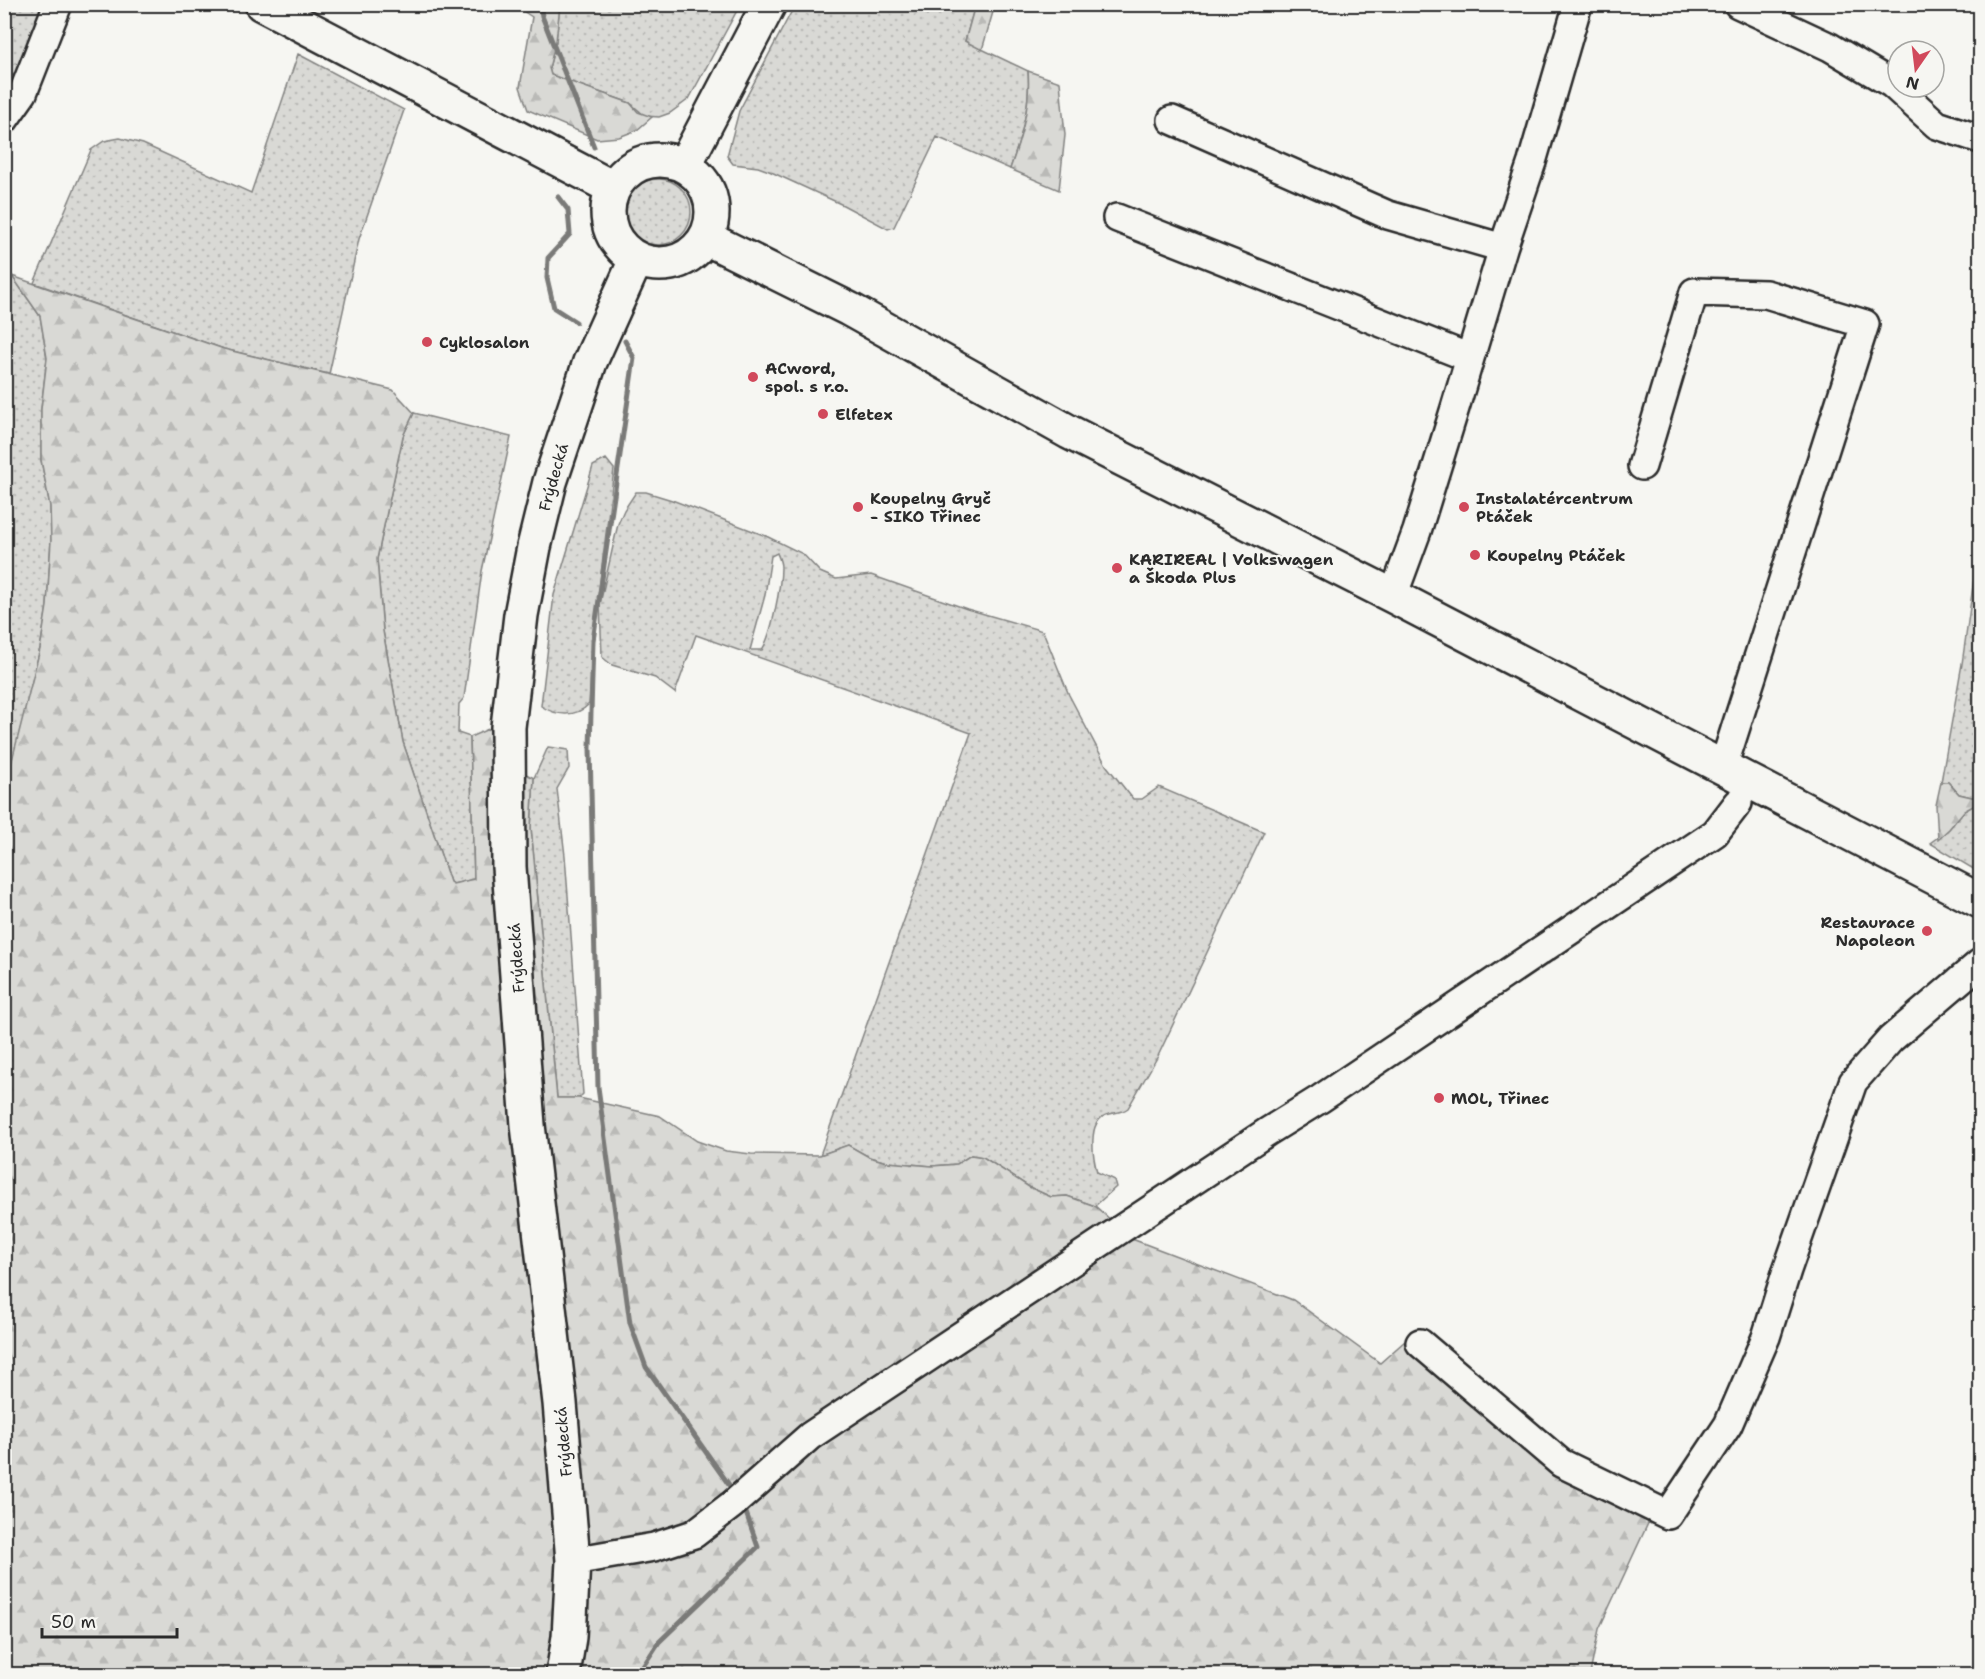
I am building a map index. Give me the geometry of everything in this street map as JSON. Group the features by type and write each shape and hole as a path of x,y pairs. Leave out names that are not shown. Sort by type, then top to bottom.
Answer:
{"main road":[{"path":"262,4 613,188"},
{"path":"684,166 769,4"},
{"path":"652,160 668,160 684,166 697,175 707,188 712,204 712,222 706,238 696,251 683,260 667,265 636,260 622,250 612,236 607,220 607,204 613,188 622,175 636,165 652,160"},
{"path":"706,238 849,309 1069,432 1393,596 1980,900"},
{"name":"Frýdecká","path":"563,1674 573,1561 560,1403 528,1125 509,867 508,727 521,615 550,482 590,362 636,260"}],"street":[{"path":"4,120 23,93 58,4"},
{"path":"1393,596 1416,531 1503,248 1532,162 1578,4"},
{"path":"1738,4 1830,47 1893,84 1937,125 1980,140"},
{"path":"1172,120 1388,215 1503,248"},
{"path":"1117,218 1470,358"},
{"path":"1642,466 1694,292 1766,294 1865,324 1723,767"},
{"path":"573,1561 654,1547 694,1534 739,1499 810,1436 1329,1093 1715,833 1738,803"},
{"path":"1420,1343 1561,1462 1668,1515 1728,1425 1766,1337 1798,1236 1853,1082 1891,1039 1980,963"}],"green space":[{"path":"4,5 53,5 19,76 5,74"},
{"path":"514,5 560,5 556,41 549,68 551,75 630,103 638,112 652,117 637,130 619,137 597,139 528,110 520,87 532,17"},
{"path":"560,5 740,5 689,99 670,113 659,117 645,116 630,103 551,75 549,68 556,41"},
{"path":"795,5 975,5 965,41 1028,71 1027,109 1010,169 937,137 894,227 888,229 843,205 769,171 758,167 733,164 727,156 739,111"},
{"path":"975,5 995,5 982,50 965,41"},
{"path":"298,54 404,110 359,239 329,374 224,349 34,283 91,150 104,141 120,138 143,144 251,193"},
{"path":"1028,71 1060,82 1065,135 1059,190 1010,169 1027,109"},
{"path":"652,179 664,179 682,188 689,199 691,212 689,225 682,236 671,243 652,245 639,240 630,231 625,218 625,206 630,193 639,184"},
{"path":"5,267 40,316 47,358 41,409 41,460 50,506 51,540 47,606 40,649 5,792"},
{"path":"12,276 224,349 393,390 414,413 403,436 377,559 383,631 403,742 450,882 453,884 474,879 470,737 495,726 559,1561 550,1674 5,1674 4,792 40,649 47,606 51,540 50,506 41,460 41,409 47,358 40,316"},
{"path":"414,413 511,437 482,571 464,698 459,704 458,733 470,737 474,879 453,884 450,882 403,742 383,631 377,559 403,436"},
{"path":"606,459 614,469 594,630 589,704 578,712 566,714 553,712 541,706 554,595 593,466"},
{"path":"636,492 646,492 766,536 803,554 820,572 836,579 871,575 967,609 1043,631 1069,695 1106,765 1133,799 1142,799 1159,787 1264,832 1158,1056 1128,1108 1106,1115 1096,1125 1093,1140 1097,1172 1114,1180 1116,1187 1095,1206 1067,1196 1051,1197 1029,1187 983,1157 971,1155 957,1164 932,1166 887,1162 869,1157 848,1145 820,1155 971,733 696,635 675,693 655,678 612,665 602,657 600,604 618,524","holes":["777,553 781,575 769,633 762,650 750,650 765,595 771,556"]},
{"path":"1980,536 1980,799 1959,794 1948,782 1941,782 1962,664"},
{"path":"548,747 568,750 569,768 557,789 565,856 583,1094 579,1098 557,1098 531,828 534,778"},
{"path":"522,772 534,778 531,828 557,1098 579,1098 660,1116 697,1141 726,1151 751,1154 820,1155 848,1145 869,1157 887,1162 932,1166 957,1164 971,1155 983,1157 1029,1187 1051,1197 1067,1196 1095,1206 1132,1239 1293,1300 1380,1363 1405,1341 1543,1457 1650,1519 1599,1629 1590,1674 577,1674 542,1123 523,867"},
{"path":"1941,782 1948,782 1959,794 1980,799 1980,802 1964,811 1938,839 1936,805"},
{"path":"1980,802 1980,873 1930,843 1949,829 1964,811"}],"waterway":[{"path":"540,4 542,16 594,147"},
{"path":"558,197 568,210 570,234 548,258 547,278 554,308 576,322"},
{"path":"625,341 634,358 593,641 590,748 598,1087 630,1323 646,1367 734,1492"},
{"path":"638,1674 659,1642 758,1547 743,1504"}],"place":[{"name":"Cyklosalon","path":"427,342"},
{"name":"ACword, spol. s r.o.","path":"753,377"},
{"name":"Elfetex","path":"823,414"},
{"name":"Koupelny Gryč - SIKO Třinec","path":"858,507"},
{"name":"Instalatércentrum Ptáček","path":"1464,507"},
{"name":"Koupelny Ptáček","path":"1475,555"},
{"name":"KARIREAL | Volkswagen a Škoda Plus","path":"1117,568"},
{"name":"Restaurace Napoleon","path":"1927,931"},
{"name":"MOL, Třinec","path":"1439,1098"}]}
